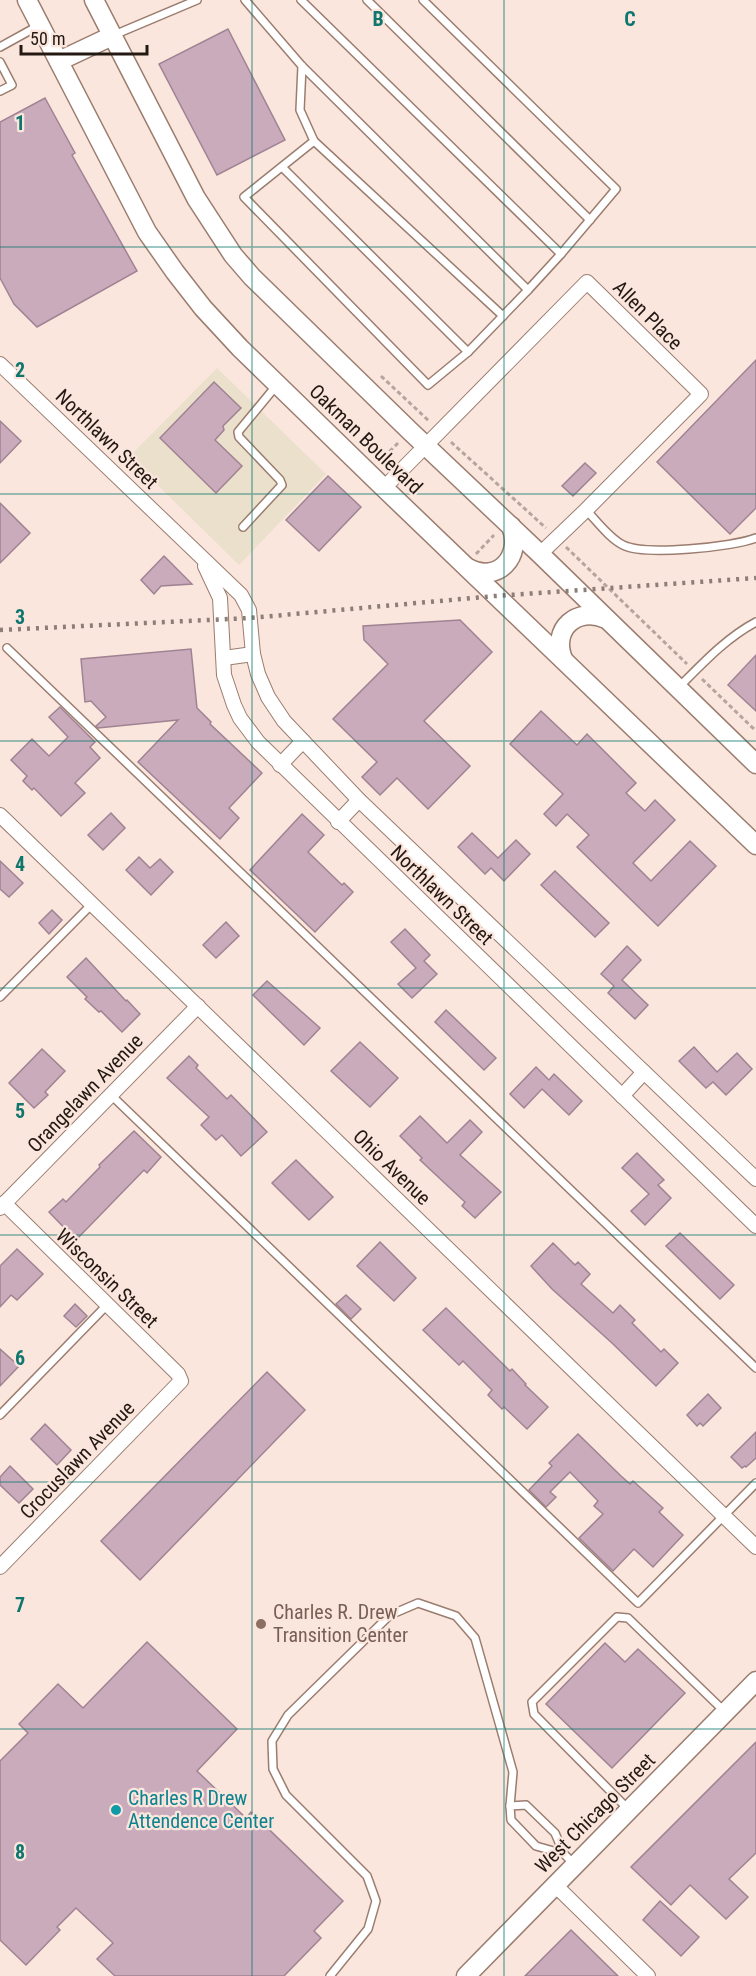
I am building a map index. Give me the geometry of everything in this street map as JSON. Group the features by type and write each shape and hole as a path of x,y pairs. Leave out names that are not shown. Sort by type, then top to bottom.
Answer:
{"street":[{"name":"Oakman Boulevard","path":"27,0 147,232 203,308 384,488 469,563 563,659 756,846"},
{"name":"Oakman Boulevard","path":"94,0 196,198 233,255 272,298 426,446 504,529 540,554 756,764"},
{"path":"59,62 112,36"},
{"name":"Allen Place","path":"384,488 587,282 701,394 540,554"},
{"name":"Northlawn Street","path":"0,364 188,543 245,601 249,610 253,654 258,674 268,697 303,741 359,800 756,1179"},
{"path":"469,563 482,573 499,569 506,564 514,550 514,534 504,529"},
{"name":"Northlawn Street","path":"188,543 212,577 220,598 224,675 240,718 258,742 756,1226"},
{"path":"563,659 559,646 560,639 571,621 592,614 606,619"},
{"path":"224,658 253,654"},
{"path":"280,765 303,741"},
{"path":"338,822 359,800"},
{"name":"Ohio Avenue","path":"0,815 756,1547"},
{"name":"Orangelawn Avenue","path":"2,1205 198,1006"},
{"path":"622,1096 644,1072"},
{"name":"Wisconsin Street","path":"2,1205 178,1374 181,1381"},
{"name":"Crocuslawn Avenue","path":"0,1567 181,1381"},
{"name":"West Chicago Street","path":"466,1976 555,1886 569,1859 629,1810 756,1681"},
{"path":"555,1886 648,1976"}],"lane":[{"path":"112,36 197,0"},
{"path":"245,0 302,66 528,290"},
{"path":"301,0 561,254"},
{"path":"367,0 590,220"},
{"path":"314,141 244,197 428,385 468,352 528,290 616,189 423,0"},
{"path":"0,47 40,25"},
{"path":"0,62 12,85 0,91"},
{"path":"302,66 300,110 314,141 503,316"},
{"path":"282,167 468,352"},
{"path":"243,527 282,485 238,432 278,384"},
{"path":"586,510 620,544 638,550 731,544 756,538"},
{"path":"678,689 715,651 742,629 756,622"},
{"path":"7,648 756,1368"},
{"path":"0,997 92,904"},
{"path":"111,1095 638,1602 756,1483"},
{"path":"0,1415 107,1305"},
{"path":"330,1976 368,1929 376,1901 367,1876 286,1795 273,1768 272,1741 288,1715 390,1615 418,1603 456,1616 475,1638 513,1772 511,1820 536,1845 569,1859"},
{"path":"629,1810 534,1714 532,1702 617,1617 628,1618 725,1712"},
{"path":"510,1806 526,1805 555,1833 569,1859"}],"path":[{"path":"374,370 557,538 756,731"},
{"path":"378,463 401,440"},
{"path":"469,563 504,529"}],"shaded area":[{"path":"217,368 326,474 239,565 129,457"}],"building":[{"path":"228,29 285,140 217,175 159,64"},
{"path":"45,98 75,153 72,155 137,271 37,327 14,304 0,278 0,122"},
{"path":"756,360 756,508 730,534 657,462"},
{"path":"214,382 241,408 223,426 224,430 215,440 242,466 216,493 160,438"},
{"path":"0,421 21,441 0,463"},
{"path":"585,463 596,473 573,496 562,486"},
{"path":"328,476 361,507 319,551 286,520"},
{"path":"0,503 30,533 0,563"},
{"path":"164,556 192,584 161,586 154,594 141,580"},
{"path":"460,620 492,652 424,721 470,766 428,809 397,778 380,795 362,777 377,762 333,719 388,664 364,640 363,626"},
{"path":"191,649 197,708 211,722 210,724 262,773 229,808 239,818 220,839 138,762 178,720 98,728 96,726 106,717 91,701 85,702 81,659"},
{"path":"756,655 756,711 728,685"},
{"path":"60,707 95,742 90,747 100,758 75,783 85,793 61,816 34,788 32,790 23,781 27,776 11,760 32,739 49,756 68,737 49,717"},
{"path":"541,711 577,745 587,734 636,783 626,793 645,811 655,800 675,820 633,863 651,881 690,841 716,866 658,926 577,847 589,835 567,814 556,826 544,814 563,794 510,744"},
{"path":"111,813 125,828 103,850 88,835"},
{"path":"302,814 324,835 308,852 342,885 344,883 353,892 315,932 250,870"},
{"path":"472,833 498,858 516,840 530,854 504,881 491,868 485,874 458,847"},
{"path":"139,857 150,868 160,859 173,872 151,895 126,870"},
{"path":"0,861 23,883 9,897 0,889"},
{"path":"555,871 609,923 595,937 541,885"},
{"path":"52,910 62,920 49,934 39,923"},
{"path":"226,922 239,936 216,958 203,945"},
{"path":"405,929 430,955 424,961 437,974 412,998 398,984 416,968 391,942"},
{"path":"627,946 641,960 622,980 648,1005 635,1019 608,993 614,986 601,974"},
{"path":"86,958 140,1014 122,1032 85,999 87,997 67,977"},
{"path":"267,981 320,1028 304,1045 253,995"},
{"path":"446,1010 496,1058 484,1070 435,1022"},
{"path":"360,1042 398,1078 370,1107 331,1071"},
{"path":"694,1047 717,1072 737,1053 752,1069 726,1095 713,1082 706,1088 679,1061"},
{"path":"42,1049 65,1071 45,1092 48,1095 34,1108 9,1083"},
{"path":"189,1056 198,1065 196,1068 227,1099 231,1095 267,1132 241,1156 222,1135 216,1140 201,1125 209,1117 167,1078"},
{"path":"536,1067 549,1080 554,1074 582,1101 569,1115 542,1089 524,1108 510,1094"},
{"path":"420,1116 447,1143 470,1120 482,1132 460,1155 501,1192 475,1218 462,1206 465,1202 420,1160 422,1158 400,1136"},
{"path":"134,1131 161,1157 147,1173 144,1170 76,1240 49,1212 63,1199 66,1202"},
{"path":"637,1153 664,1180 658,1185 671,1198 645,1225 631,1211 649,1194 622,1168"},
{"path":"296,1160 333,1197 309,1220 272,1183"},
{"path":"680,1233 734,1285 720,1299 666,1246"},
{"path":"380,1242 416,1278 394,1301 357,1266"},
{"path":"553,1243 575,1265 578,1262 590,1274 581,1284 613,1313 620,1305 635,1320 632,1323 661,1352 664,1349 678,1363 656,1386 552,1289 531,1266"},
{"path":"17,1249 43,1274 17,1300 11,1295 0,1307 0,1266"},
{"path":"346,1295 361,1309 351,1319 336,1304"},
{"path":"75,1304 87,1316 76,1327 64,1316"},
{"path":"446,1308 510,1371 512,1369 548,1407 527,1429 488,1395 492,1390 463,1361 459,1365 423,1330"},
{"path":"0,1349 19,1366 0,1386"},
{"path":"267,1372 305,1410 140,1580 101,1541"},
{"path":"708,1394 721,1408 703,1426 700,1423 697,1426 687,1415"},
{"path":"45,1424 71,1450 57,1465 31,1439"},
{"path":"756,1432 756,1458 742,1468 731,1457"},
{"path":"578,1434 630,1484 633,1481 663,1508 659,1512 683,1535 653,1567 634,1549 613,1571 579,1538 603,1514 594,1506 598,1501 570,1472 550,1492 556,1497 546,1507 529,1490 552,1466 549,1463"},
{"path":"10,1466 33,1489 19,1503 0,1485 0,1477"},
{"name":"Charles R Drew Attendence Center","path":"147,1642 237,1729 197,1771 246,1818 251,1812 343,1901 314,1931 321,1938 284,1976 115,1976 97,1959 113,1943 76,1908 57,1927 60,1930 26,1965 0,1940 0,1761 28,1733 19,1724 58,1684 83,1708"},
{"path":"605,1643 625,1662 638,1649 685,1693 612,1768 546,1704"},
{"path":"756,1742 756,1853 729,1879 748,1897 726,1919 690,1885 671,1905 631,1867"},
{"path":"660,1901 699,1937 681,1956 643,1920"},
{"path":"571,1930 618,1976 525,1976"}],"railway":[{"path":"0,630 250,618 495,596 756,578"}],"place":[{"name":"Charles R. Drew Transition Center","path":"261,1624"},
{"name":"Charles R Drew Attendence Center","path":"116,1810"}]}
